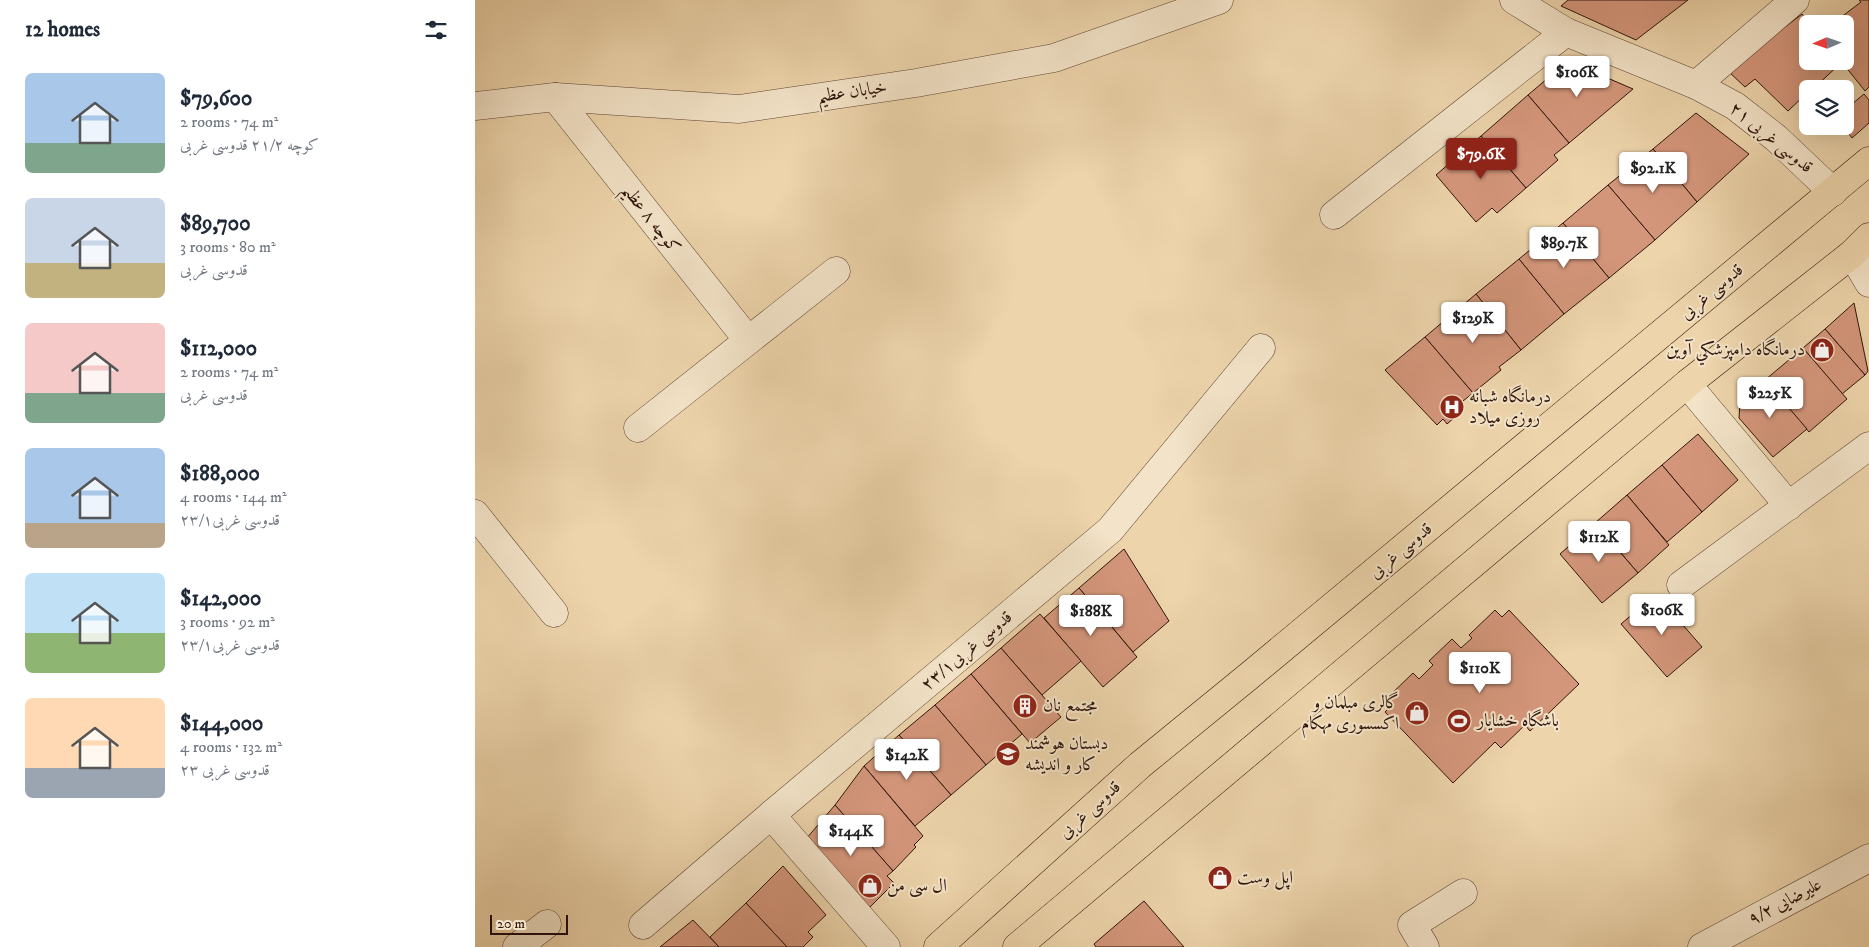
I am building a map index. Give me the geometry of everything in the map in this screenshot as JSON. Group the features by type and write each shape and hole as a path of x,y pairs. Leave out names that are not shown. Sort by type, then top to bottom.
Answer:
{"main road":[{"name":"قدوسی غربی","path":"938,947 1140,765 1869,161"},
{"path":"1017,947 1687,384 1860,245"}],"street":[{"name":"خیابان عظیم","path":"475,106 555,97 739,109 916,83 1054,58 1219,0"},
{"name":"۲۱ قدوسی غربی","path":"1514,0 1567,32 1697,85 1735,106 1776,138 1833,192"},
{"path":"1697,85 1795,0"},
{"path":"1334,215 1567,32"},
{"name":"کوچه ۸ عظیم","path":"555,97 748,340"},
{"path":"1860,245 1869,284"},
{"path":"638,428 836,271"},
{"name":"قدوسی غربی۲۳/۱","path":"643,926 771,815 1110,530 1261,348"},
{"path":"1687,384 1789,506"},
{"path":"1681,585 1869,446"},
{"path":"475,514 553,613"},
{"path":"771,815 886,947"},
{"name":"۹/۲ علیرضایی","path":"1702,947 1869,858"},
{"path":"1425,947 1412,925 1463,893"},
{"path":"517,947 547,924"}],"building":[{"path":"1568,0 1688,0 1636,40 1561,6"},
{"path":"1859,0 1869,0 1869,87 1865,91 1848,70 1854,70 1854,15 1844,15 1861,2"},
{"path":"1799,16 1799,70 1833,70 1823,80 1799,80 1799,101 1788,111 1755,79 1745,87 1728,71"},
{"path":"1568,61 1633,89 1569,143 1528,95"},
{"path":"1864,94 1869,100 1869,123 1852,138 1850,135 1854,135 1854,102"},
{"path":"1528,95 1569,143 1554,155 1558,160 1526,188 1481,136"},
{"path":"1696,113 1749,154 1697,202 1653,149"},
{"path":"1481,136 1526,188 1497,213 1492,208 1476,222 1436,175"},
{"path":"1653,149 1697,202 1655,240 1608,185"},
{"path":"1608,185 1655,240 1609,278 1563,223"},
{"path":"1563,223 1609,278 1564,314 1519,259"},
{"path":"1519,259 1564,314 1521,350 1476,294"},
{"path":"1476,294 1521,350 1499,367 1501,370 1473,393 1425,337"},
{"path":"1854,303 1868,371 1865,375 1825,329"},
{"path":"1825,329 1865,375 1842,394 1803,348"},
{"name":"درمانگاه شبانه روزی میلاد","path":"1425,337 1473,393 1458,405 1463,410 1447,424 1443,419 1437,425 1385,370"},
{"path":"1803,348 1847,399 1809,432 1765,380"},
{"path":"1765,380 1807,429 1773,457 1739,418 1740,402"},
{"path":"1698,434 1738,480 1702,512 1662,465"},
{"path":"1662,465 1702,512 1667,542 1627,495"},
{"path":"1627,495 1669,545 1638,573 1595,523"},
{"path":"1595,523 1638,573 1602,603 1560,554"},
{"path":"1124,549 1169,621 1133,652 1079,588"},
{"path":"1079,588 1137,657 1103,687 1044,618"},
{"path":"1656,594 1702,647 1667,677 1621,624"},
{"path":"1495,610 1502,617 1509,610 1579,684 1530,731 1525,725 1501,748 1495,742 1453,783 1385,712 1392,705 1386,699 1413,673 1419,679 1433,665 1429,661 1452,639 1461,648 1472,638 1469,635"},
{"path":"1040,614 1081,661 1042,695 1001,648"},
{"name":"مجتمع نان","path":"1001,648 1061,717 1030,743 971,674"},
{"path":"971,674 1022,734 986,765 935,705"},
{"path":"935,705 986,765 951,795 899,735"},
{"path":"899,735 951,795 915,826 864,766"},
{"path":"864,766 923,836 914,845 916,847 893,871 835,805"},
{"path":"835,805 893,871 887,876 894,883 868,909 806,839"},
{"path":"783,866 826,915 808,932 813,937 803,947 787,947 746,903"},
{"path":"1144,901 1184,947 1096,947 1094,944"},
{"path":"746,903 787,947 719,947 710,937"},
{"path":"693,920 719,947 660,947"}],"place":[{"name":"درمانگاه دامپزشكي آوين","path":"1822,350"},
{"name":"درمانگاه شبانه روزی میلاد","path":"1452,407"},
{"name":"مجتمع نان","path":"1025,706"},
{"name":"گالری مبلمان و اکسسوری مهکام","path":"1417,713"},
{"name":"باشگاه خشایار","path":"1459,721"},
{"name":"دبستان هوشمند کار و اندیشه","path":"1008,754"},
{"name":"اپل وست","path":"1220,878"},
{"name":"ال سی من","path":"870,886"}]}
